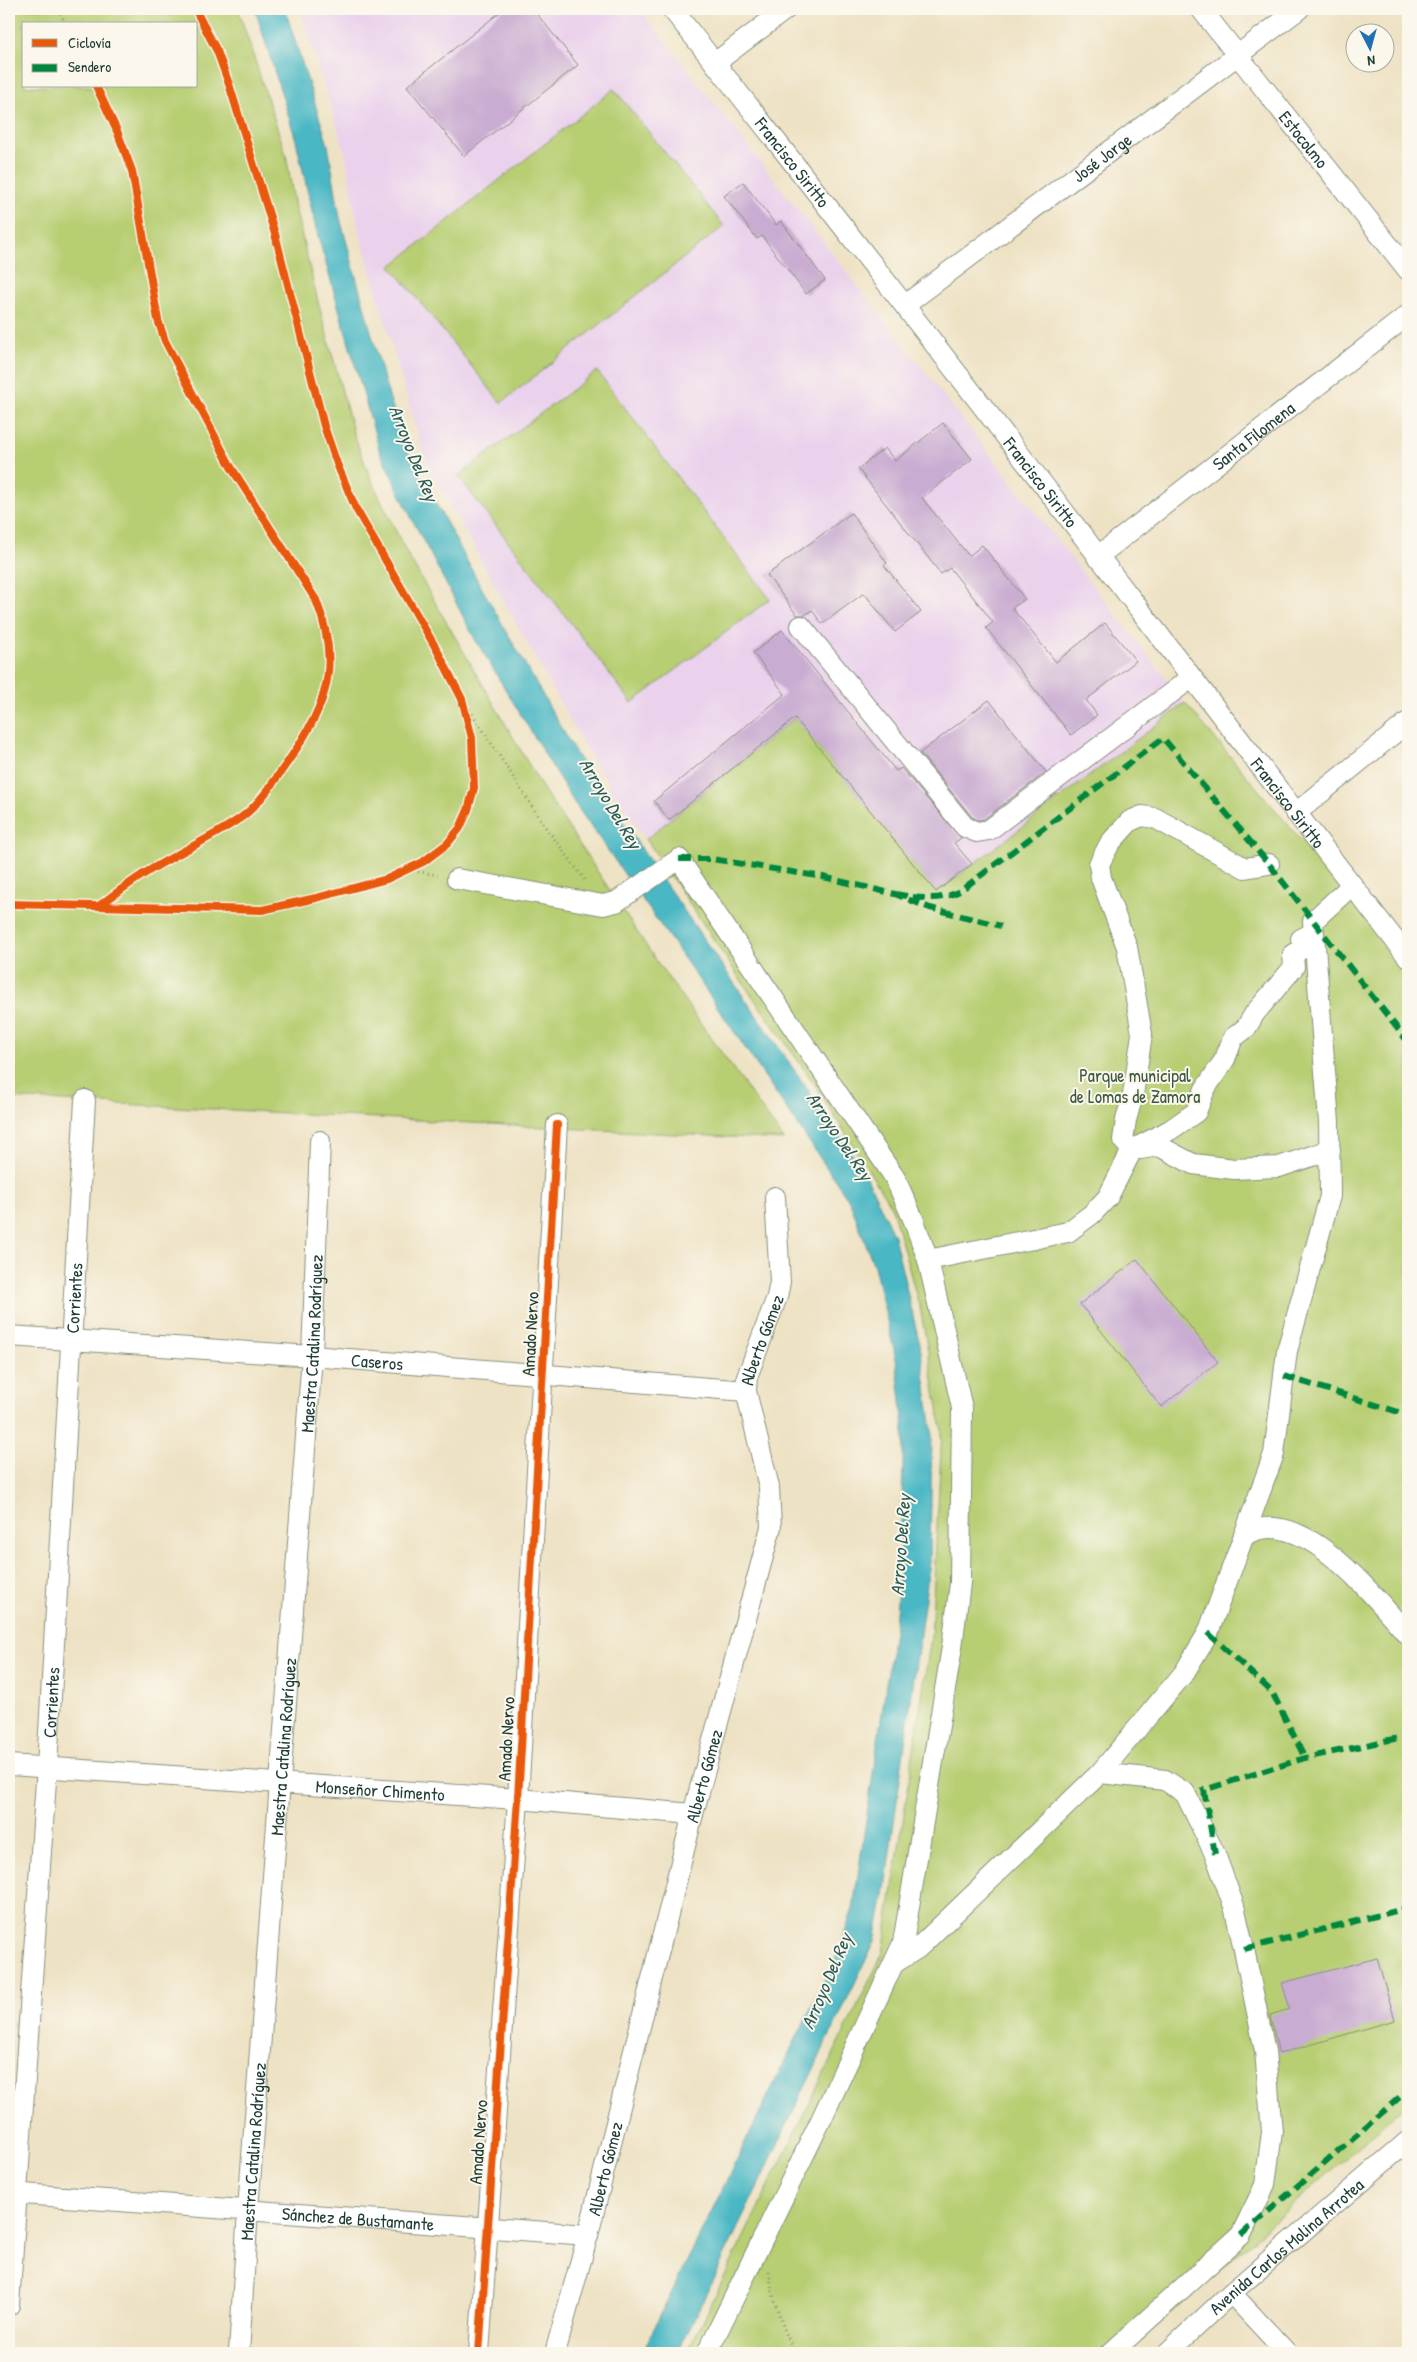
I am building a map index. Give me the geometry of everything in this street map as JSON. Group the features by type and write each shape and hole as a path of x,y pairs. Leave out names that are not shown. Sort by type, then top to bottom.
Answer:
{"street":[{"name":"Francisco Siritto","path":"672,9 905,305 1097,557 1408,957"},
{"path":"715,63 786,9"},
{"name":"Estocolmo","path":"1201,9 1408,270"},
{"name":"José Jorge","path":"905,305 1299,9"},
{"name":"Santa Filomena","path":"1097,557 1408,315"},
{"path":"801,626 965,827 977,832 989,830 1191,678"},
{"path":"1296,813 1408,722"},
{"path":"1132,1150 1123,1140 1133,1095 1142,1034 1127,947 1101,878 1099,864 1110,843 1130,821 1142,816 1154,818 1246,868 1269,864"},
{"path":"457,879 610,904 679,859 887,1164 914,1221 928,1260 962,1408 960,1583 953,1639 906,1925 896,1962 707,2353"},
{"path":"896,1962 918,1948 1100,1773 1184,1673 1208,1633 1274,1454 1287,1351 1330,1196 1329,1113 1312,920 1352,885"},
{"path":"928,1260 1068,1232 1092,1214 1108,1197 1132,1150 1164,1134 1196,1112 1205,1089 1225,1059 1233,1038 1246,1028 1255,1013 1294,967 1293,955 1304,947 1301,939 1314,932"},
{"name":"Corrientes","path":"9,2305 13,2193 47,1767 85,1100"},
{"name":"Amado Nervo","path":"479,2353 486,2227 518,1799 558,1125"},
{"name":"Maestra Catalina Rodríguez","path":"240,2353 248,2210 312,1356 320,1141"},
{"path":"1132,1150 1159,1146 1193,1164 1234,1169 1280,1167 1330,1150"},
{"name":"Alberto Gómez","path":"555,2353 588,2235 692,1814 771,1527 769,1487 746,1391 748,1377 778,1297 780,1282 775,1197"},
{"name":"Caseros","path":"9,1336 312,1356 746,1391"},
{"path":"1244,1536 1252,1531 1270,1527 1305,1538 1363,1582 1408,1635"},
{"name":"Monseñor Chimento","path":"9,1764 518,1799 692,1814"},
{"path":"1100,1773 1165,1780 1185,1792 1215,1854 1234,1906 1248,1968 1265,2051 1272,2132 1265,2185 1241,2235 1111,2353"},
{"name":"Avenida Carlos Molina Arrotea","path":"1167,2353 1231,2293 1408,2141"},
{"name":"Sánchez de Bustamante","path":"13,2193 588,2235"},
{"path":"1231,2293 1288,2353"}],"path":[{"path":"58,9 65,22"},
{"path":"195,9 217,51 229,84 275,234 324,426 337,464 356,509 385,563 437,650 462,698 544,825 610,904"},
{"path":"97,88 117,131 132,171 158,320 165,341 230,467 316,600 324,620 330,662 323,698 315,717 296,750 260,800 241,818 146,873 100,905"},
{"path":"9,904 100,905 223,911 262,910 388,879 423,862 447,844 460,828 468,810 474,788 474,755 472,738 462,698"},
{"path":"407,870 457,879"},
{"path":"762,2242 780,2320 795,2353"}],"shaded area":[{"path":"300,9 640,9 1185,703 936,892 795,719 646,839 591,758 431,470 420,442 357,223 345,152"}],"green space":[{"path":"9,9 238,9 286,155 295,208 353,432 370,477 407,554 543,789 659,965 784,1140 9,1098"},
{"path":"614,89 724,226 501,403 391,266"},
{"path":"597,371 770,599 632,703 458,476"},
{"name":"Parque municipal de Lomas de Zamora","path":"1185,703 1344,891 1408,973 1408,2103 1126,2353 687,2353 883,1953 931,1637 942,1431 921,1312 892,1208 816,1086 736,973 646,839 795,718 937,892"}],"water":[{"name":"Arroyo Del Rey","path":"255,9 285,9 328,145 340,218 387,390 406,448 480,585 578,757 864,1171 894,1236 920,1345 932,1431 930,1562 884,1895 875,1941 678,2353 642,2353 839,1951 853,1908 895,1625 900,1565 904,1428 896,1358 874,1266 850,1202 688,964 575,804 476,641 413,521 380,452 316,229 296,140"}],"building":[{"path":"504,9 533,9 578,65 464,156 407,86"},
{"path":"743,182 776,225 781,221 825,280 806,294 762,236 757,239 724,196"},
{"path":"943,423 972,459 922,498 969,556 982,545 1025,599 1012,608 1056,662 1105,623 1136,661 1086,700 1097,715 1071,735 986,628 993,622 950,568 941,574 858,469 885,448 895,461"},
{"path":"851,513 887,563 884,565 921,612 895,632 864,593 822,624 812,610 805,615 797,615 767,575"},
{"path":"782,630 896,771 901,768 961,838 954,843 972,864 936,892 795,718 669,820 654,801 785,694 753,653"},
{"path":"989,700 1046,772 984,819 978,820 972,817 920,753"},
{"path":"1137,1259 1218,1362 1161,1407 1080,1304"},
{"path":"1377,1958 1395,2020 1279,2054 1270,2015 1290,2009 1282,1983"}],"marked path":[{"path":"895,894 920,898 936,898 960,891 1163,738 1269,864 1408,1042"},
{"path":"679,859 712,859 823,877 895,894 930,908 1001,926"},
{"path":"1284,1376 1408,1415"},
{"path":"1208,1633 1272,1692 1305,1758"},
{"path":"1215,1854 1204,1790 1305,1758 1408,1736"},
{"path":"1244,1949 1408,1908"},
{"path":"1241,2235 1408,2090"}],"cycle path":[{"path":"9,904 262,910 316,898 387,879 423,862 447,844 460,828 468,810 474,788 472,738 462,699 437,650 356,509 337,464 324,426 275,234 229,84 217,51 195,9"},
{"path":"97,88 117,131 132,171 158,320 165,341 231,467 316,600 324,625 328,648 325,690 309,729 273,783 257,803 246,814 228,826 147,872 100,905"},
{"path":"479,2353 518,1799 557,1125"}]}
